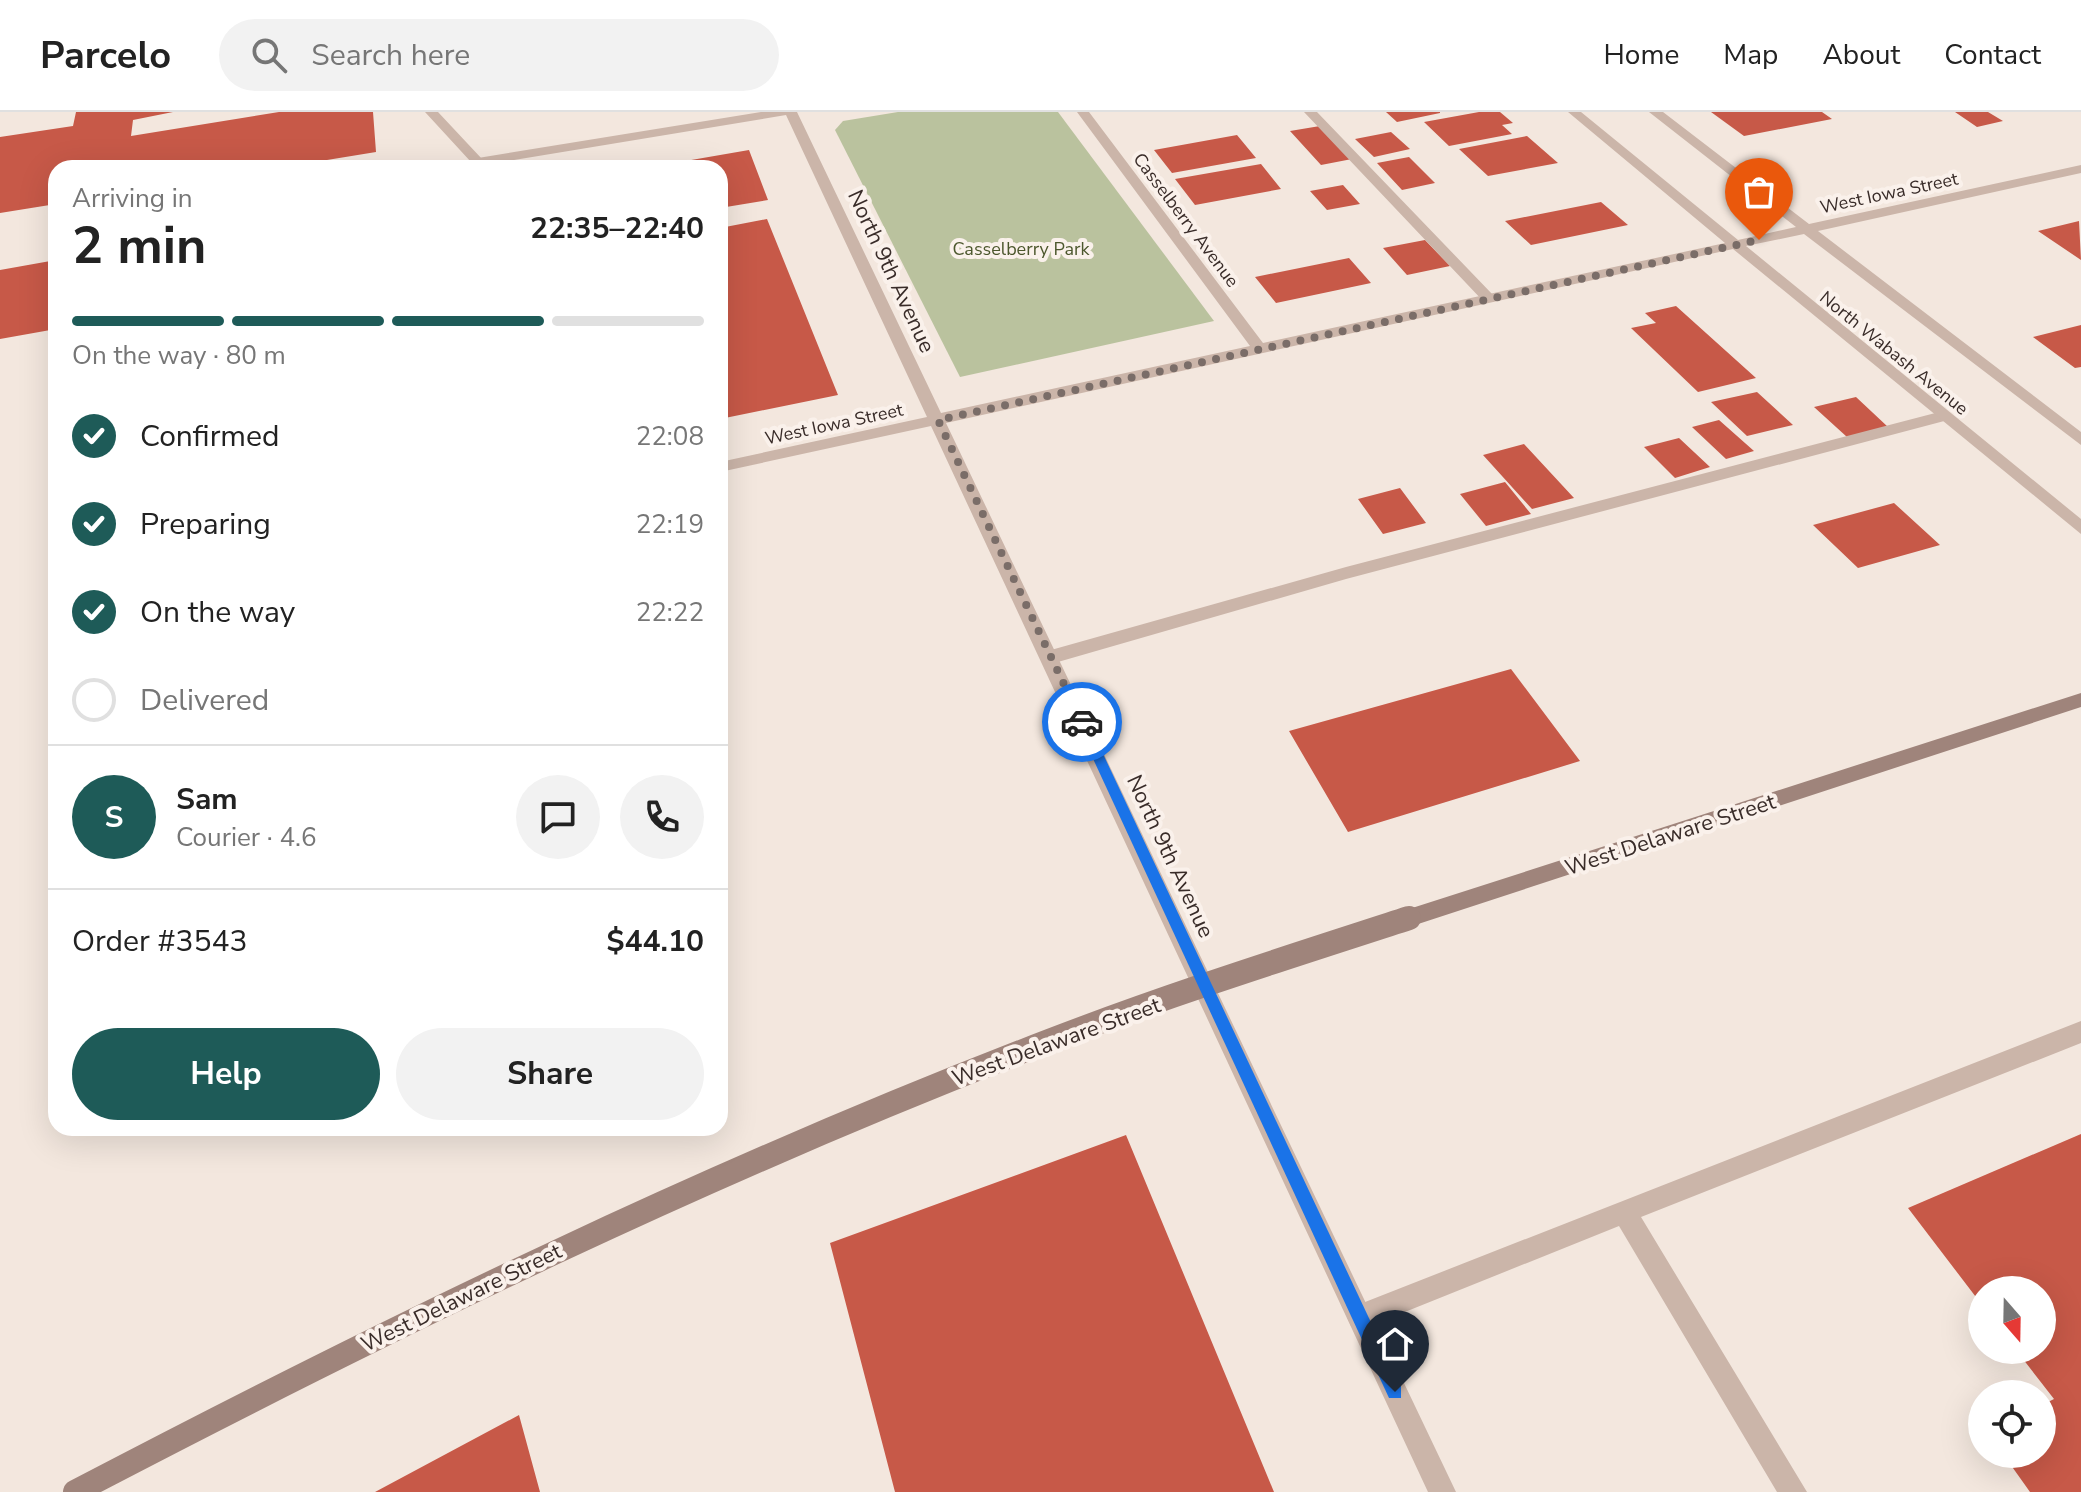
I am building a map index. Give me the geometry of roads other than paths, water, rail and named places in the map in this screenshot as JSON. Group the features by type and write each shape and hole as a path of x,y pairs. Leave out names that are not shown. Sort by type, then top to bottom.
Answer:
{"main road":[{"name":"West Delaware Street","path":"75,1492 522,1265 711,1179 1005,1057 1409,918 2081,700"}],"street":[{"path":"431,112 472,160"},
{"path":"505,160 783,112"},
{"name":"North 9th Avenue","path":"791,112 1051,657 1442,1492"},
{"name":"Casselberry Avenue","path":"1083,112 1260,350"},
{"path":"1310,112 1489,299"},
{"name":"North Wabash Avenue","path":"1574,112 2081,528"},
{"name":"North Wabash Avenue","path":"1655,112 2081,440"},
{"name":"West Iowa Street","path":"728,465 2081,169"},
{"path":"1051,657 1346,573 1943,416"},
{"path":"1360,1317 2081,1032"},
{"path":"1624,1212 1793,1492"}],"park label":[{"name":"Casselberry Park","path":"1021,249"}]}
